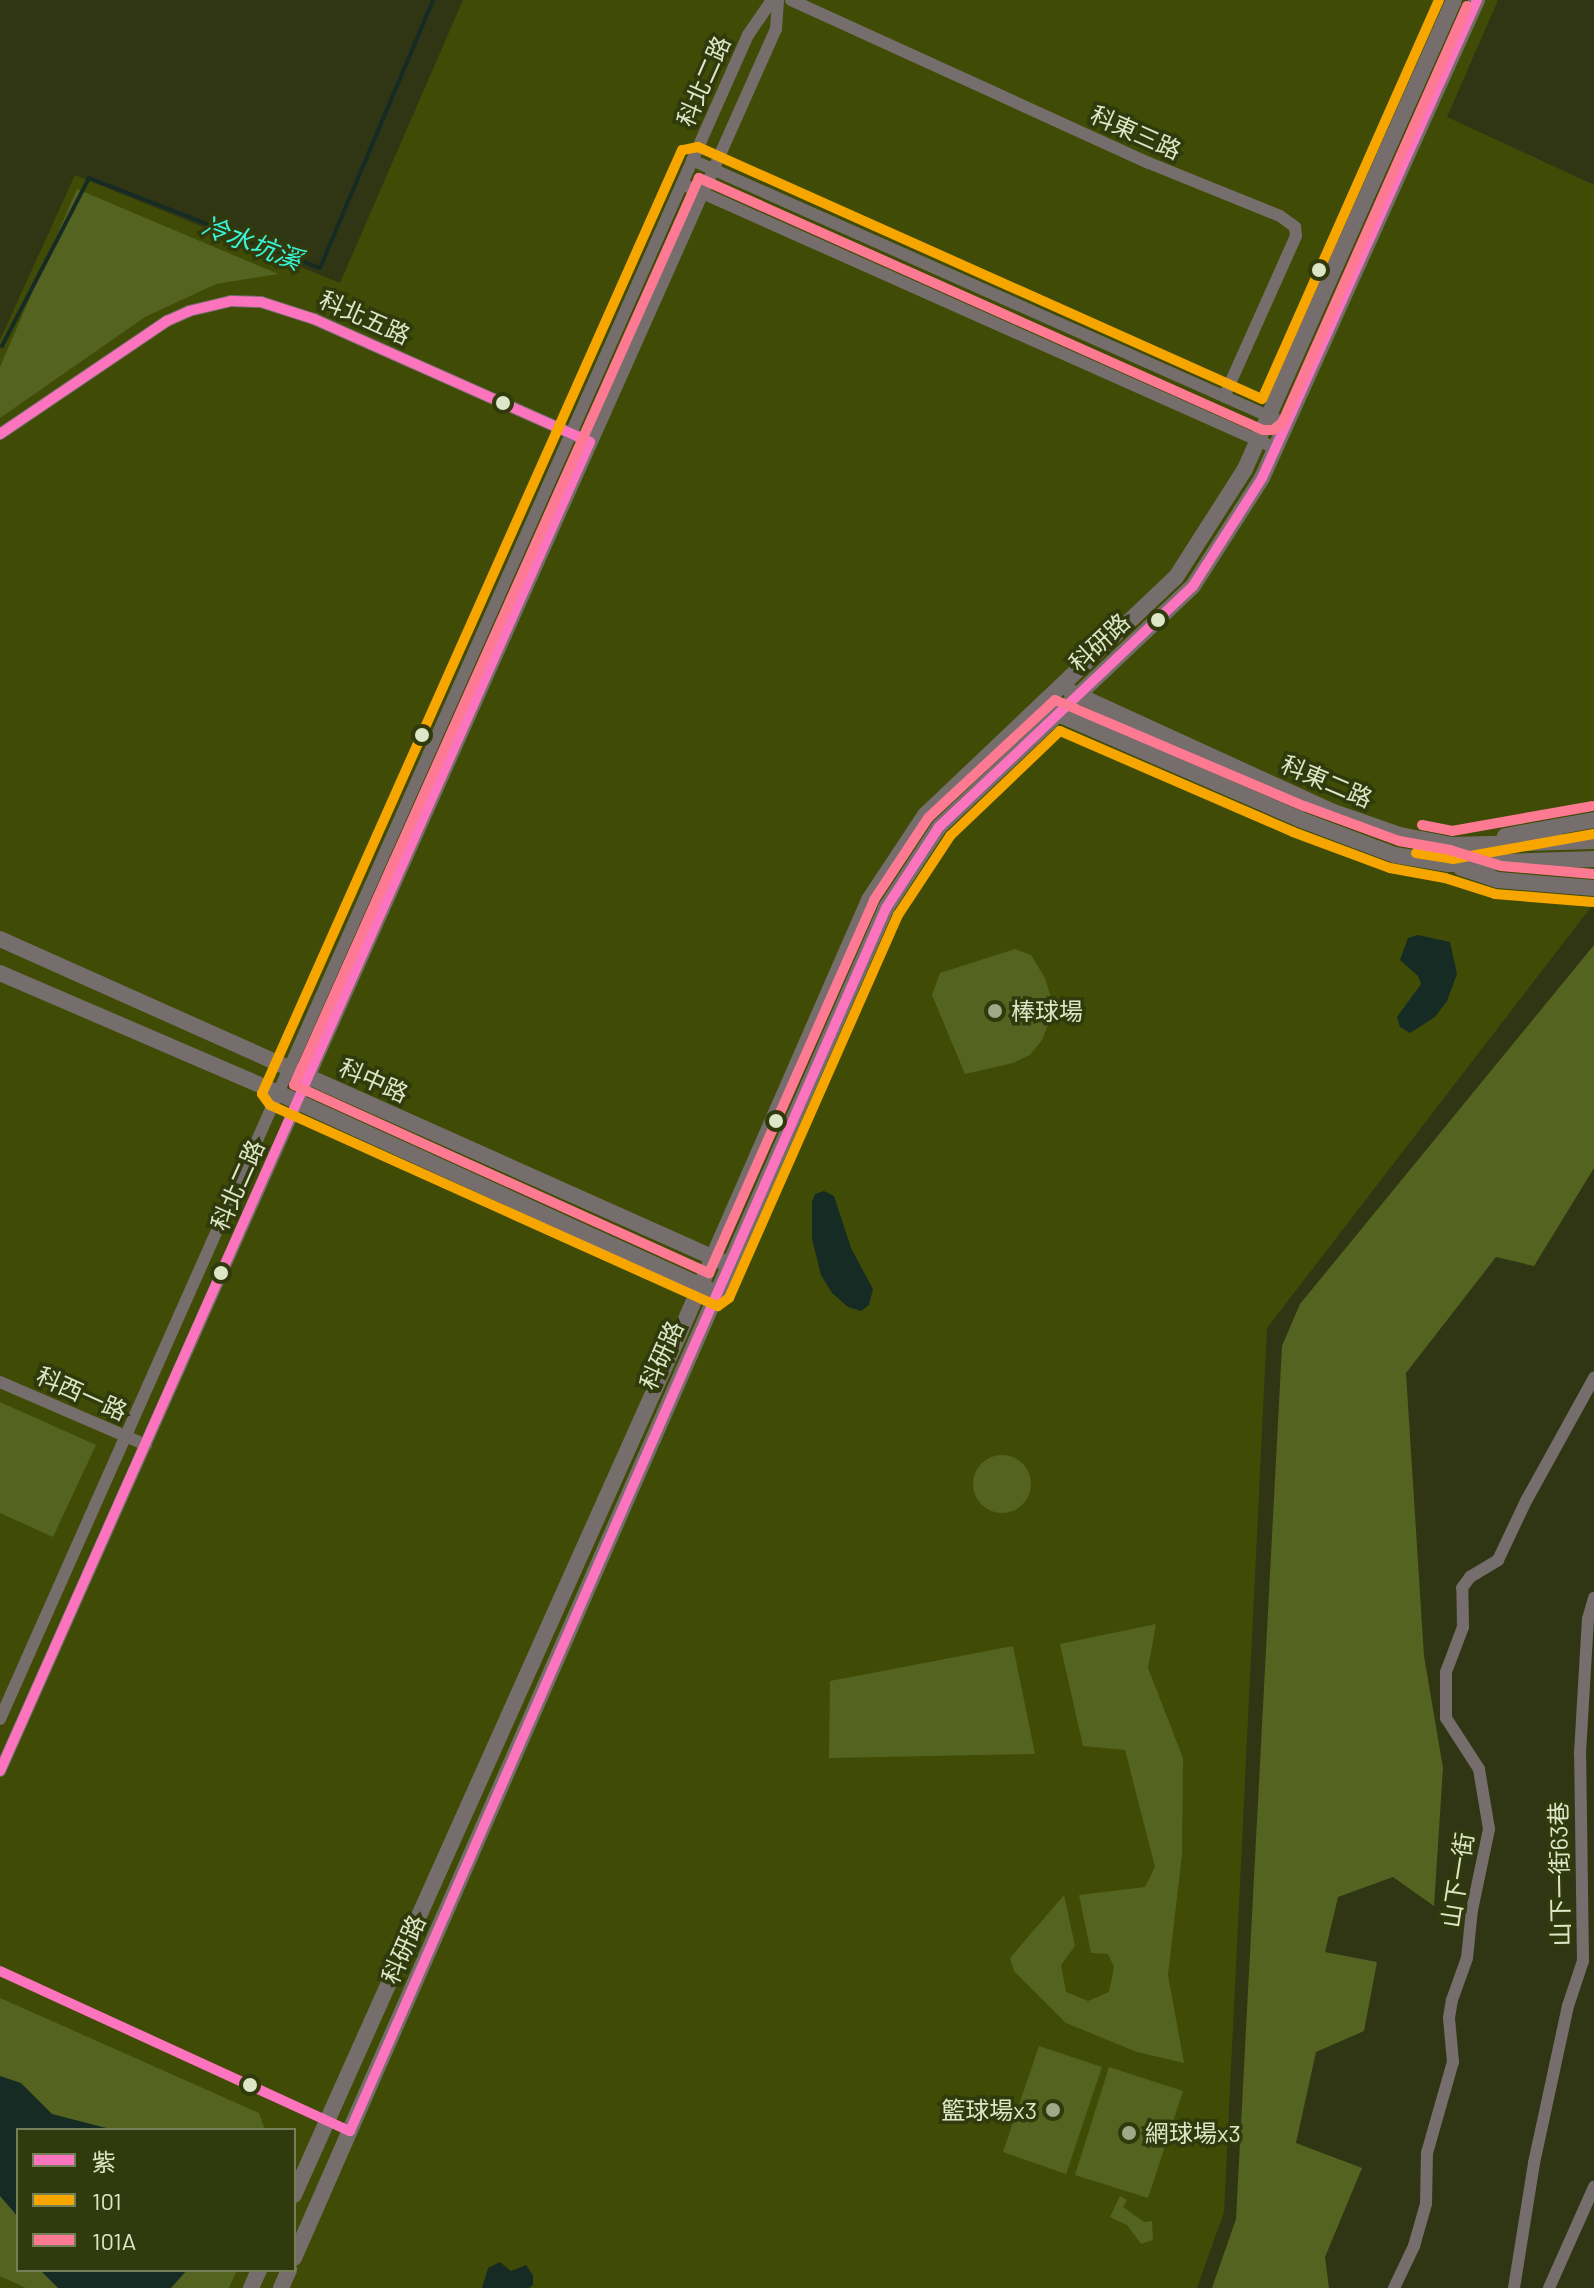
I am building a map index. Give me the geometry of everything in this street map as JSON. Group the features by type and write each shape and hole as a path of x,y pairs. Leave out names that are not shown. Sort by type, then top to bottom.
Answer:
{"street":[{"name":"科北二路","path":"0,1719 748,35 772,0"},
{"name":"科北二路","path":"0,1771 776,29 778,0"},
{"name":"科東三路","path":"791,0 1149,163 1280,216 1295,227 1296,236 1224,397"},
{"name":"科研路","path":"721,1261 869,900 925,815 1176,577 1245,469 1454,0"},
{"name":"科研路","path":"296,2191 708,1289 886,908 939,827 1193,586 1262,478 1477,0"},
{"path":"692,160 1286,424"},
{"path":"682,184 1275,448"},
{"name":"科北五路","path":"0,434 167,321 231,301 261,302 314,319 590,442"},
{"name":"科東二路","path":"1059,686 1331,811 1400,835 1452,845 1594,841"},
{"name":"科東二路","path":"1038,706 1234,792 1395,855 1448,864 1594,859"},
{"path":"1234,792 1243,771"},
{"path":"1323,829 1331,811"},
{"path":"1452,845 1594,820"},
{"path":"1448,864 1498,880 1594,888"},
{"name":"科中路","path":"0,939 721,1261"},
{"path":"0,973 276,1092 708,1289"},
{"name":"科研路","path":"296,2253 708,1289"},
{"name":"山下一街","path":"1394,2288 1414,2246 1426,2204 1427,2153 1453,2062 1449,2018 1467,1958 1472,1910 1489,1829 1479,1769 1446,1718 1446,1672 1463,1627 1462,1588 1470,1577 1498,1560 1528,1496 1594,1378"},
{"name":"科西一路","path":"0,1382 146,1445"},
{"name":"山下一街63巷","path":"1514,2288 1534,2163 1568,2006 1583,1961 1580,1753 1588,1619 1594,1598"},
{"path":"1581,1925 1594,1931"},
{"path":"1549,2288 1594,2187"}],"shaded area":[{"path":"463,0 1498,0 1447,117 1594,185 1594,903 1267,1328 1224,2212 1197,2288 0,2288 0,340 75,175 340,283"},
{"path":"77,189 278,274 216,284 145,317 0,418 0,367"},
{"path":"1418,935 1450,942 1457,974 1447,1001 1435,1017 1410,1033 1400,1027 1397,1017 1421,984 1418,976 1400,960 1408,938"},
{"path":"1594,945 1594,1168 1534,1266 1496,1257 1406,1373 1424,1656 1443,1768 1434,1906 1393,1877 1338,1897 1325,1952 1377,1962 1364,2031 1316,2052 1296,2143 1362,2168 1325,2257 1329,2288 1212,2288 1236,2219 1282,1346 1300,1304"},
{"name":"棒球場","path":"1015,949 1031,955 1045,978 1052,1001 1050,1020 1042,1040 1030,1055 1013,1063 965,1074 932,995 940,973"},
{"path":"824,1191 834,1196 851,1248 873,1289 869,1305 861,1311 848,1307 832,1293 821,1275 812,1239 812,1202 815,1194"},
{"path":"0,1402 96,1445 53,1537 0,1513"},
{"path":"1002,1455 1013,1457 1022,1464 1029,1473 1029,1495 1022,1504 1013,1511 1002,1513 991,1511 982,1504 975,1495 973,1484 975,1473 982,1464 991,1457"},
{"path":"1156,1624 1148,1668 1183,1758 1182,1854 1168,1975 1184,2063 1137,2052 1066,2023 1014,1971 1010,1958 1064,1895 1075,1946 1061,1965 1066,1992 1088,2001 1109,1992 1114,1967 1108,1954 1091,1953 1079,1895 1145,1887 1155,1867 1125,1750 1083,1746 1060,1644"},
{"path":"1013,1646 1035,1754 829,1758 830,1681"},
{"path":"0,1998 259,2113 264,2128 16,2128 16,2272 236,2272 229,2288 26,2288 0,2276"},
{"name":"籃球場x3","path":"1039,2046 1102,2067 1066,2174 1003,2152"},
{"name":"網球場x3","path":"1109,2067 1183,2091 1148,2198 1075,2175"},
{"path":"0,2076 21,2083 52,2114 106,2128 16,2128 16,2215 0,2196"},
{"path":"1120,2196 1127,2200 1123,2207 1144,2222 1152,2221 1153,2240 1141,2244 1127,2225 1110,2217"},
{"path":"500,2262 511,2271 526,2265 533,2275 533,2285 529,2288 482,2288 488,2268"},
{"path":"42,2272 185,2272 171,2288 58,2288"}],"waterway":[{"name":"冷水坑溪","path":"2,346 89,178 320,268 433,0"}],"transit line":[{"name":"101","path":"1439,0 1262,399 698,147 682,150 262,1094 270,1105 718,1306 729,1298 898,915 950,836 1060,731 1293,832 1390,868 1445,878 1495,894 1593,902"},
{"name":"紫","path":"0,1971 350,2131 886,908 939,827 1193,586 1262,478 1477,0"},
{"name":"101A","path":"1467,6 1282,423 1273,430 1263,430 699,178 294,1085 709,1273 874,900 928,818 1055,700 1304,806 1399,841 1450,850 1501,866 1594,874"},
{"name":"紫","path":"0,434 167,321 189,311 231,301 261,302 314,319 590,442 0,1771"},
{"name":"101A","path":"1422,825 1452,831 1592,806"},
{"name":"101","path":"1416,853 1453,859 1594,834"}],"place":[{"name":"棒球場","path":"995,1011"},
{"name":"籃球場x3","path":"1053,2110"},
{"name":"網球場x3","path":"1129,2133"}]}
